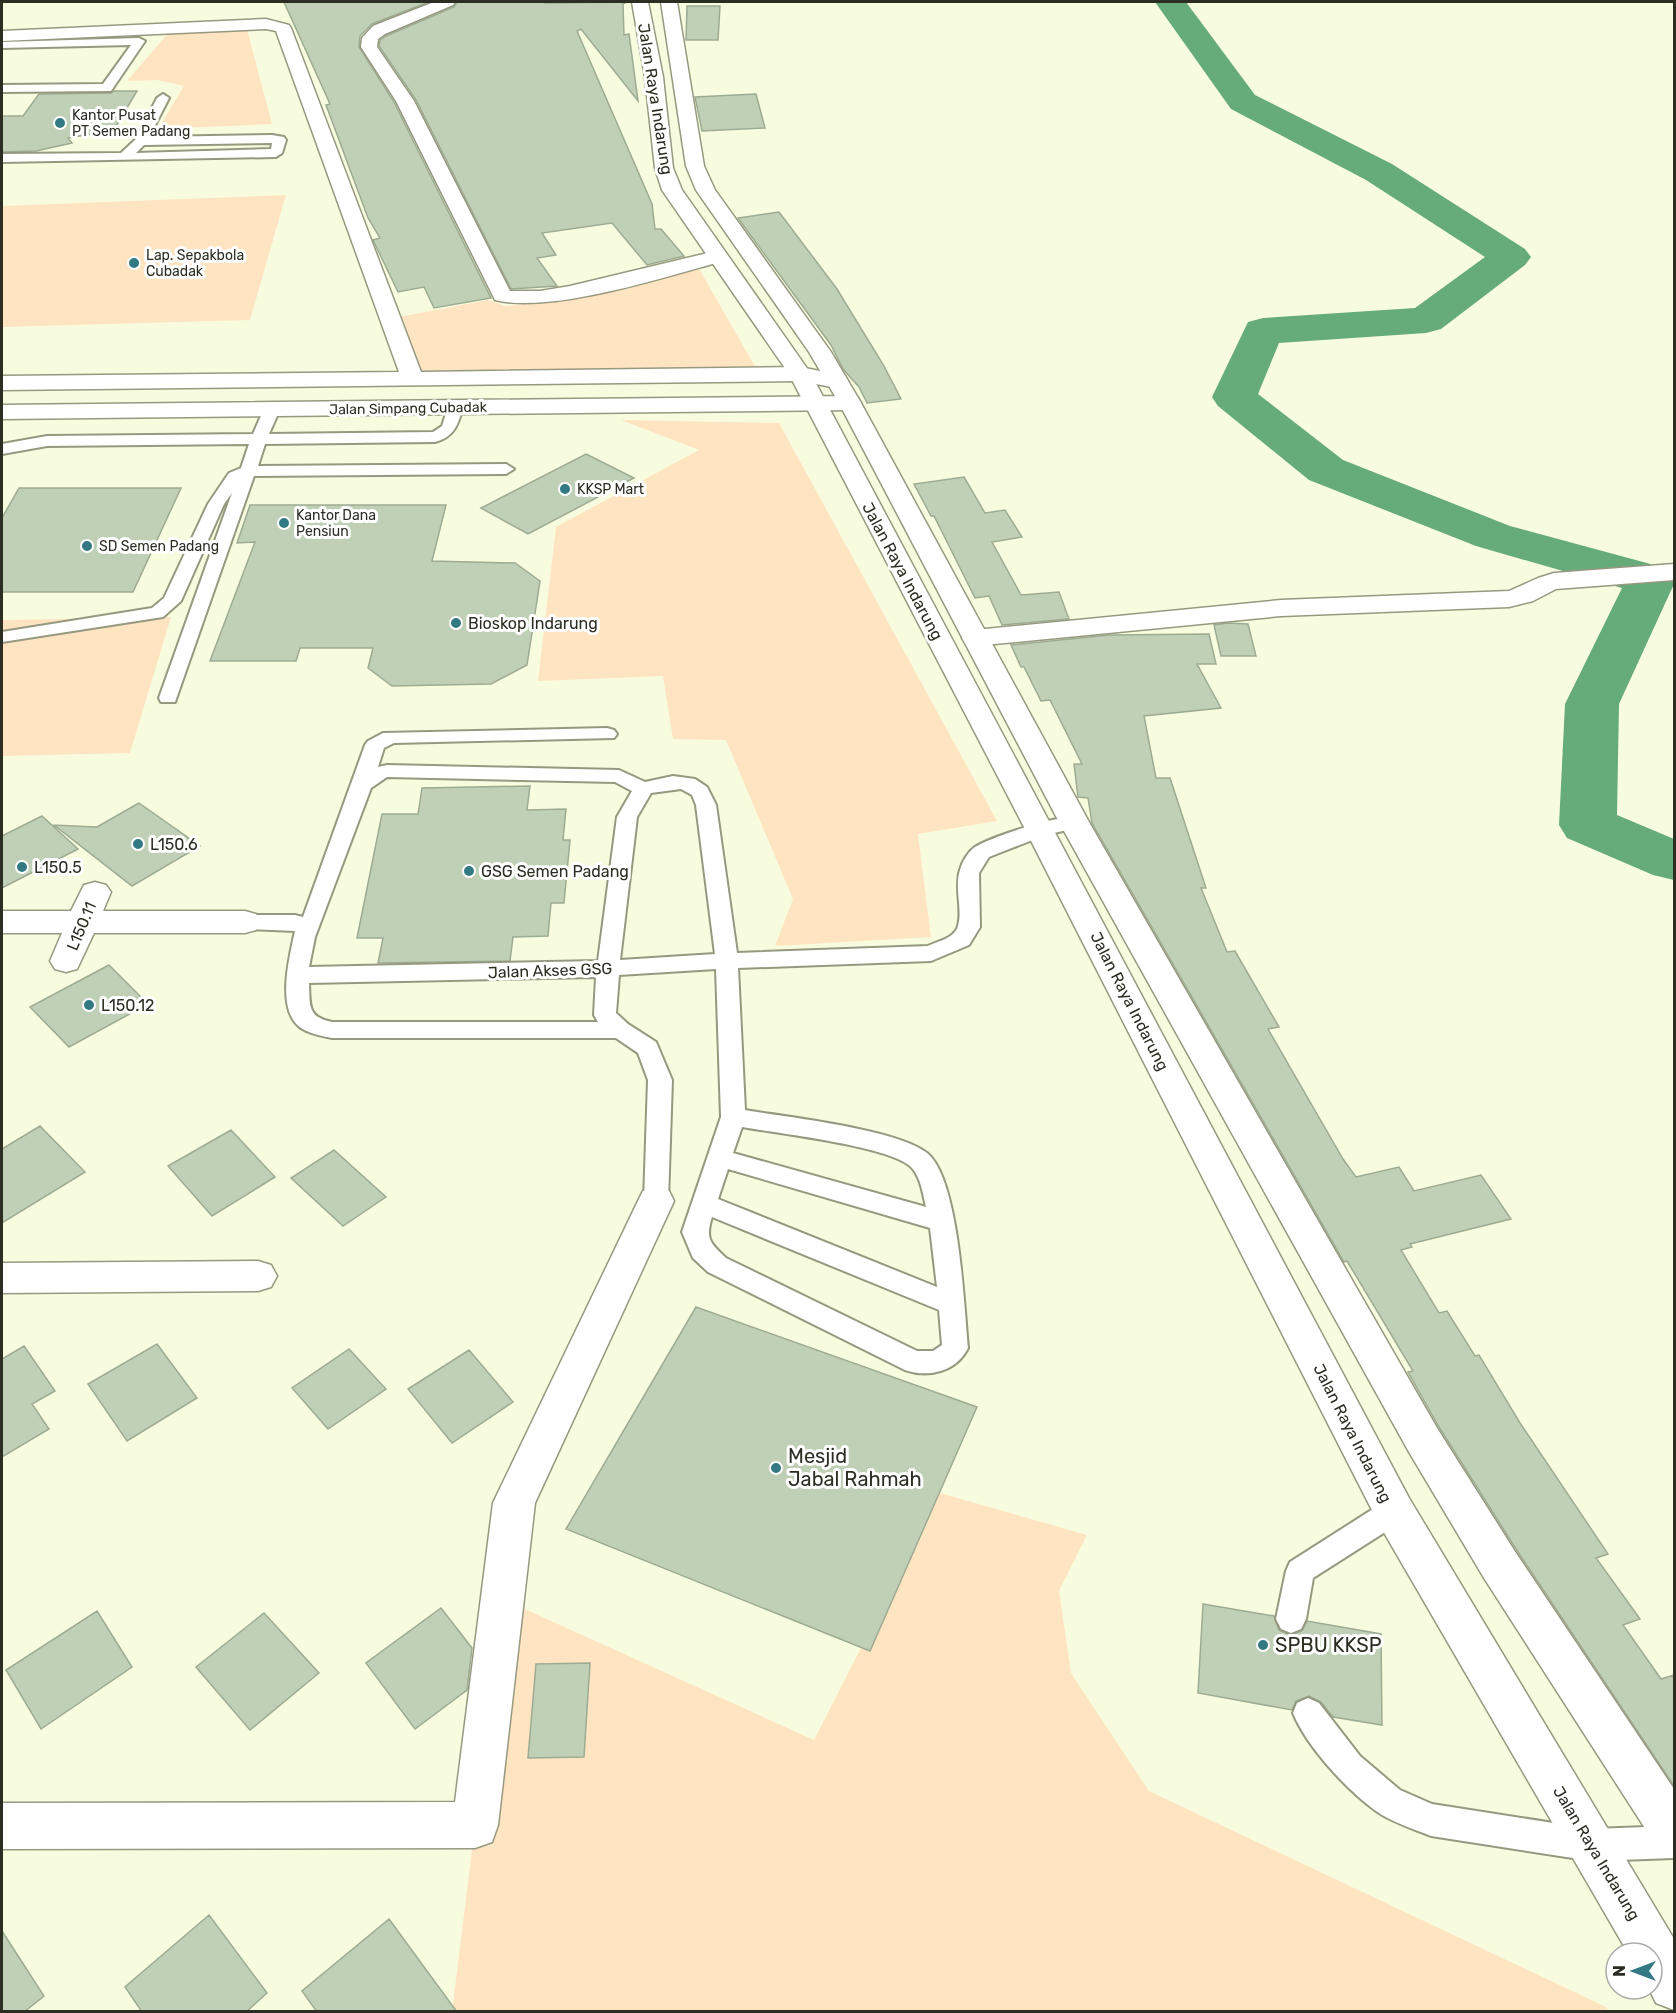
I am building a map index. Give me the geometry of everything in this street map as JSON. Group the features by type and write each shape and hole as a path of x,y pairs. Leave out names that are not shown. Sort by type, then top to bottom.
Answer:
{"main road":[{"path":"447,2 379,30 370,38 369,46 405,101 502,296 523,299 596,288 716,257"},
{"name":"Jalan Raya Indarung","path":"640,2 668,77 695,166 703,183 820,352 844,392 975,638 1057,825 1394,1511 1674,1985"},
{"name":"Jalan Raya Indarung","path":"669,2 666,175 672,190 716,257 800,374 814,404 1057,825 1423,1440 1499,1563 1674,1830"},
{"path":"2,36 143,35 266,24 283,28 412,378"},
{"name":"Jalan Simpang Cubadak","path":"2,383 800,374 844,392"},
{"path":"240,409 248,380"},
{"name":"Jalan Simpang Cubadak","path":"2,412 814,404 844,392"},
{"path":"975,638 1281,608 1509,599 1526,597 1541,585 1674,572"},
{"name":"L150.11","path":"66,961 95,892"},
{"path":"2,922 245,922"},
{"path":"2,1826 475,1825 514,1503 656,1201"},
{"path":"2,1278 258,1276"}],"lane":[{"path":"2,45 143,35"},
{"path":"2,88 107,88 143,35"},
{"path":"124,157 141,141 163,98"},
{"path":"2,158 276,153 281,142 261,139 141,141"},
{"path":"2,449 47,441 435,437 445,434 450,429 455,407"},
{"path":"168,698 247,471 272,409"},
{"path":"2,637 157,613 172,601 216,504 235,476 247,471 506,469"},
{"path":"607,734 390,737 375,745 308,932 298,973 301,1013 307,1023 315,1027 332,1030 620,1030"},
{"path":"362,785 375,774 387,771 620,776 643,789"},
{"path":"656,1201 660,1080 648,1048 620,1030 605,1015 608,968 627,817 643,789 659,784 679,783 692,786 700,790 706,805 727,961 733,1117 695,1232 702,1251 717,1265 914,1362 927,1364 948,1357 955,1348 936,1192 920,1160 869,1141 733,1117"},
{"name":"Jalan Akses GSG","path":"298,973 561,972 727,961 931,953 948,948 961,940 969,927 969,873 974,861 982,852 1057,825"},
{"path":"245,922 296,922 307,927 308,932"},
{"path":"720,1158 940,1221"},
{"path":"705,1204 950,1303"},
{"path":"1291,1619 1300,1570 1394,1511"},
{"path":"1308,1713 1349,1767 1389,1801 1431,1820 1592,1845 1674,1842"}],"shaded area":[{"path":"247,29 272,124 158,129 184,86 157,80 127,81 170,31"},
{"name":"Lap. Sepakbola Cubadak","path":"286,195 250,320 2,327 2,206"},
{"path":"698,267 761,377 421,380 399,317 488,300 505,306 575,299"},
{"path":"621,420 779,423 997,821 918,834 931,937 775,946 793,899 726,740 673,739 663,676 538,681 556,527 699,450"},
{"path":"171,617 130,753 2,756 2,620"},
{"path":"940,1493 1087,1535 1059,1591 1071,1673 1149,1791 1606,2007 1608,2011 452,2012 475,1825 507,1601 814,1740"}],"building":[{"path":"284,2 429,2 372,24 360,36 359,47 394,102 491,298 434,308 424,287 398,292 373,240 380,238 368,218 326,105 330,104"},
{"path":"457,2 627,2 623,4 624,35 629,34 638,101 581,29 577,31 652,204 655,229 661,229 684,256 647,265 612,223 542,233 556,255 537,258 557,286 511,289 416,100 379,46 380,40 386,36 454,7"},
{"path":"687,6 720,6 718,40 686,40"},
{"name":"Kantor Pusat PT Semen Padang","path":"137,91 114,130 68,138 72,143 36,151 2,152 2,116 23,116 39,94 111,93"},
{"path":"756,94 765,128 702,131 695,97"},
{"path":"779,212 837,289 884,366 901,399 867,403 859,387 843,369 831,345 738,218"},
{"name":"KKSP Mart","path":"586,454 634,478 528,534 481,508"},
{"path":"964,477 985,513 1005,510 1022,537 992,542 1021,595 1059,592 1069,619 1002,625 989,596 975,598 934,516 931,516 914,484"},
{"name":"SD Semen Padang","path":"19,488 181,488 133,592 2,592 2,518"},
{"path":"250,505 446,505 432,561 515,563 540,581 527,665 491,684 392,686 368,668 373,648 300,648 296,661 210,661 255,542 237,543"},
{"path":"1248,624 1256,656 1221,656 1214,625"},
{"path":"1209,634 1216,664 1197,664 1221,708 1144,716 1156,778 1170,778 1206,888 1201,888 1227,952 1235,951 1279,1027 1268,1029 1343,1159 1356,1177 1399,1167 1414,1191 1481,1175 1511,1219 1410,1244 1412,1247 1401,1250 1439,1313 1447,1311 1475,1356 1479,1355 1520,1423 1608,1554 1596,1558 1640,1619 1623,1625 1661,1679 1674,1675 1674,1786 1516,1549 1439,1427 1408,1372 1413,1371 1347,1261 1344,1262 1092,823 1088,798 1078,797 1074,764 1082,764 1050,700 1041,701 1011,645 1109,635"},
{"name":"GSG Semen Padang","path":"530,786 527,810 566,809 563,840 570,840 564,903 551,903 548,936 513,937 510,961 378,963 383,938 357,938 382,814 418,814 422,788"},
{"name":"L150.6","path":"139,803 200,846 132,886 54,825 97,827"},
{"name":"L150.5","path":"42,816 78,849 2,888 2,836"},
{"name":"L150.12","path":"109,965 148,1004 69,1047 30,1007"},
{"path":"40,1126 85,1172 2,1223 2,1149"},
{"path":"231,1130 275,1177 212,1216 168,1166"},
{"path":"334,1150 386,1197 343,1226 291,1178"},
{"name":"Mesjid Jabal Rahmah","path":"696,1307 977,1407 870,1651 566,1529"},
{"path":"157,1344 197,1398 127,1441 88,1384"},
{"path":"24,1346 55,1391 32,1404 49,1429 2,1457 2,1359"},
{"path":"349,1349 386,1389 328,1429 292,1388"},
{"path":"469,1350 513,1402 452,1443 408,1389"},
{"path":"1203,1604 1274,1616 1279,1630 1290,1635 1302,1631 1307,1621 1381,1634 1382,1725 1333,1717 1321,1702 1309,1696 1296,1701 1292,1710 1198,1693"},
{"path":"441,1608 472,1648 467,1690 415,1729 366,1663"},
{"path":"97,1611 132,1667 41,1729 6,1670"},
{"path":"264,1613 319,1673 250,1730 196,1667"},
{"path":"590,1663 584,1757 528,1758 536,1664"},
{"path":"209,1915 267,1993 246,2012 142,2012 125,1987"},
{"path":"389,1919 457,2012 317,2012 302,1991"},
{"path":"2,1931 44,1996 24,2012 2,2012"}],"waterway":[{"path":"1170,2 1243,102 1379,172 1511,257 1426,320 1263,331 1234,397 1326,470 1493,536 1651,580 1592,704 1588,825 1674,861"}],"place":[{"name":"Kantor Pusat PT Semen Padang","path":"60,123"},
{"name":"Lap. Sepakbola Cubadak","path":"134,263"},
{"name":"KKSP Mart","path":"565,489"},
{"name":"Kantor Dana Pensiun","path":"284,523"},
{"name":"SD Semen Padang","path":"87,546"},
{"name":"Bioskop Indarung","path":"456,623"},
{"name":"L150.6","path":"138,844"},
{"name":"L150.5","path":"22,867"},
{"name":"GSG Semen Padang","path":"469,871"},
{"name":"L150.12","path":"89,1005"},
{"name":"Mesjid Jabal Rahmah","path":"776,1468"},
{"name":"SPBU KKSP","path":"1263,1645"}]}
